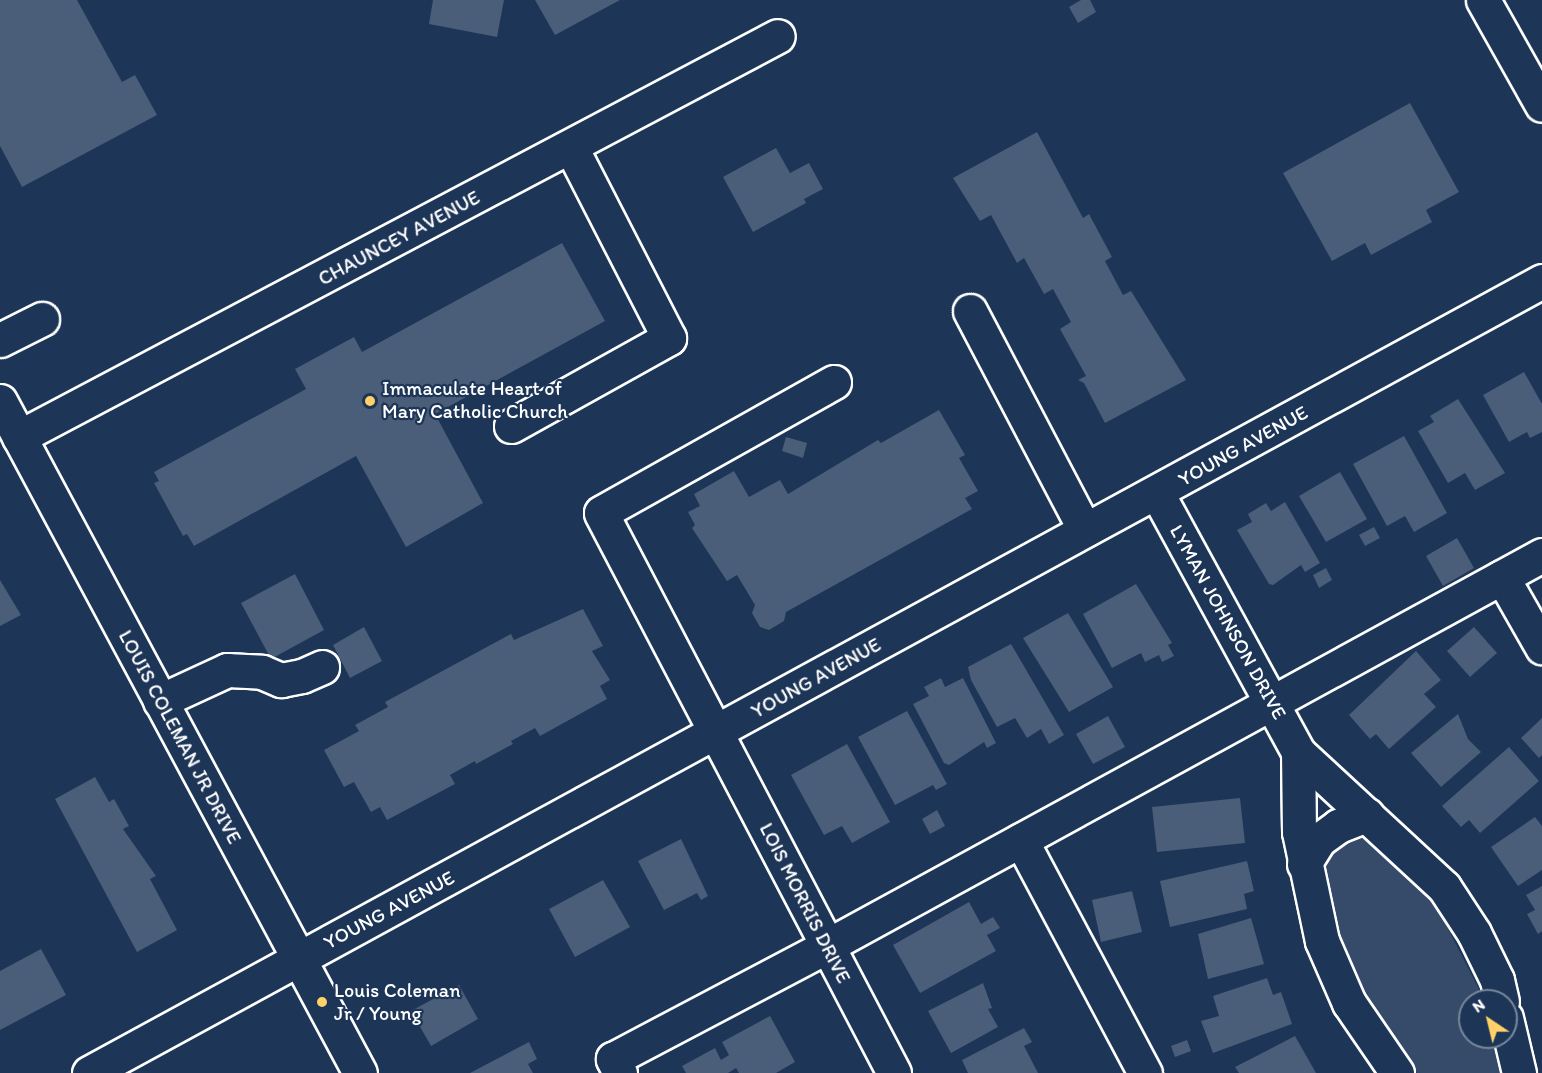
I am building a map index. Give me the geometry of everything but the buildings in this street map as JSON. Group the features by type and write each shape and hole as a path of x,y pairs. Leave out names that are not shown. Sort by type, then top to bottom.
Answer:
{"street":[{"path":"1483,0 1542,105"},
{"name":"CHAUNCEY AVENUE","path":"19,437 778,36"},
{"path":"511,426 669,338 571,147"},
{"name":"YOUNG AVENUE","path":"88,1073 718,732 1085,530 1157,493 1542,281"},
{"path":"970,311 1085,530"},
{"path":"0,340 42,319"},
{"name":"LOIS MORRIS DRIVE","path":"834,382 601,513 718,732 894,1073"},
{"name":"LOUIS COLEMAN JR DRIVE","path":"0,401 360,1073"},
{"name":"LYMAN JOHNSON DRIVE","path":"1157,493 1298,752 1444,887 1474,933 1499,989"},
{"path":"620,1073 613,1059 827,946 1542,555"},
{"path":"1502,577 1542,646"},
{"path":"160,701 227,670 262,672 281,680 322,667"},
{"name":"LYMAN JOHNSON DRIVE","path":"1298,752 1299,832 1322,941 1349,1003 1398,1073"},
{"path":"1304,864 1325,836 1338,826 1367,815"},
{"path":"1021,840 1145,1073"},
{"path":"1513,1049 1517,1070"}],"shaded area":[{"path":"1349,837 1374,840 1421,887 1442,917 1479,989 1458,989 1458,1049 1498,1049 1501,1073 1417,1073 1375,1016 1338,940 1322,872 1331,850"}],"place":[{"name":"Immaculate Heart of Mary Catholic Church","path":"370,401"},
{"name":"Louis Coleman Jr / Young","path":"322,1002"}]}
